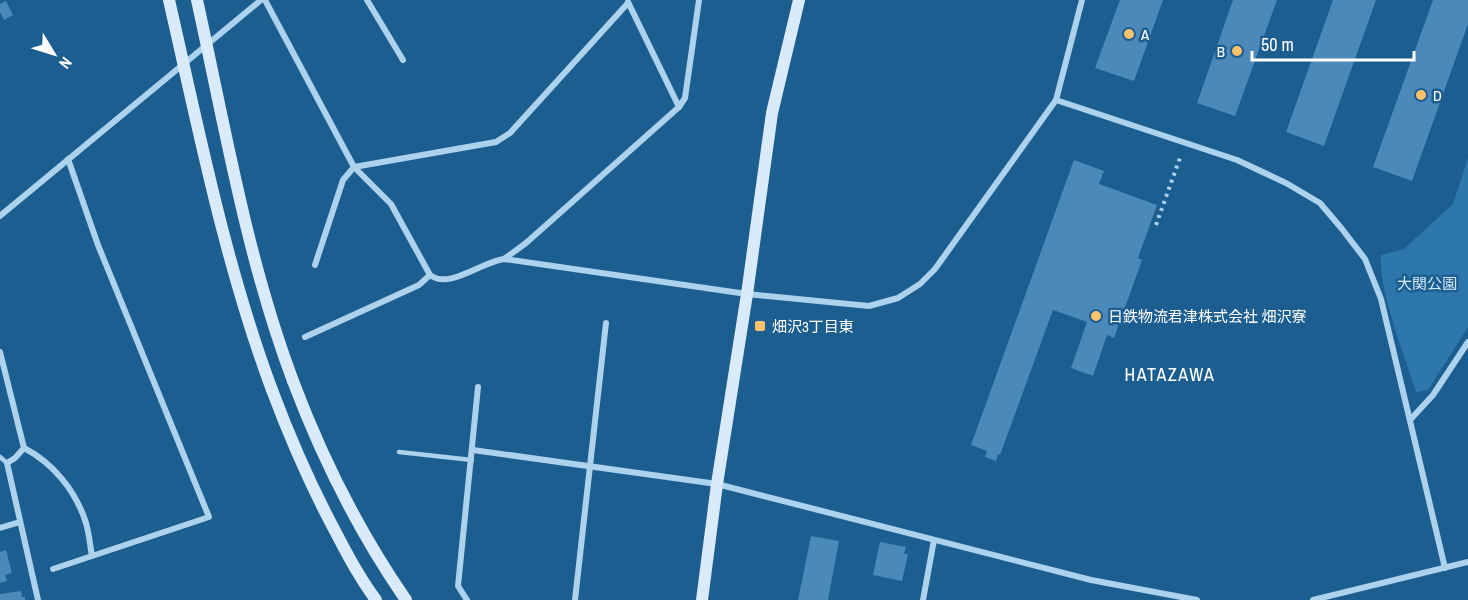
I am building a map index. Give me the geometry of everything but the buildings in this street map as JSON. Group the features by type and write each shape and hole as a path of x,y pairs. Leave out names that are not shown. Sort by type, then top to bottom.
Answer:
{"street":[{"path":"169,0 224,236 254,340 291,442 360,578 376,600"},
{"path":"197,0 248,230 274,330 313,433 343,495 380,562 406,600"},
{"path":"0,216 261,0"},
{"path":"265,0 354,167 391,204 429,275 435,280 450,280 494,260 504,259 747,294 869,306 898,298 935,269 1056,100 1082,0"},
{"path":"368,0 403,60"},
{"path":"504,259 526,243 679,106 684,98 699,0"},
{"path":"702,600 772,113 799,0"},
{"path":"315,265 343,180 354,167 496,142 510,133 628,2 679,106"},
{"path":"1056,100 1237,160 1286,183 1320,203 1365,259 1381,299 1445,568"},
{"path":"53,569 209,517 98,245 68,159"},
{"path":"305,337 419,285 429,275"},
{"path":"575,600 606,323"},
{"path":"1410,420 1433,394 1468,342"},
{"path":"0,352 24,448 39,456 53,468 76,501 86,523 92,556"},
{"path":"467,600 458,586 459,556 472,460 478,387"},
{"path":"24,448 7,463 38,600"},
{"path":"473,450 717,484 1091,580 1197,600"},
{"path":"0,528 20,522"},
{"path":"923,600 934,540"},
{"path":"1313,600 1468,562"}],"lane":[{"path":"399,452 472,460"},
{"path":"0,457 7,463"}],"path":[{"path":"1156,225 1180,157"}],"green space":[{"name":"大関公園","path":"1468,158 1468,327 1428,390 1416,392 1388,304 1381,269 1381,255 1404,249 1453,204"}],"place":[{"name":"A","path":"1129,34"},
{"name":"B","path":"1237,51"},
{"name":"D","path":"1421,95"},
{"name":"日鉄物流君津株式会社 畑沢寮","path":"1096,316"},
{"name":"畑沢3丁目東","path":"760,326"}],"district":[{"name":"HATAZAWA","path":"1170,374"}]}
